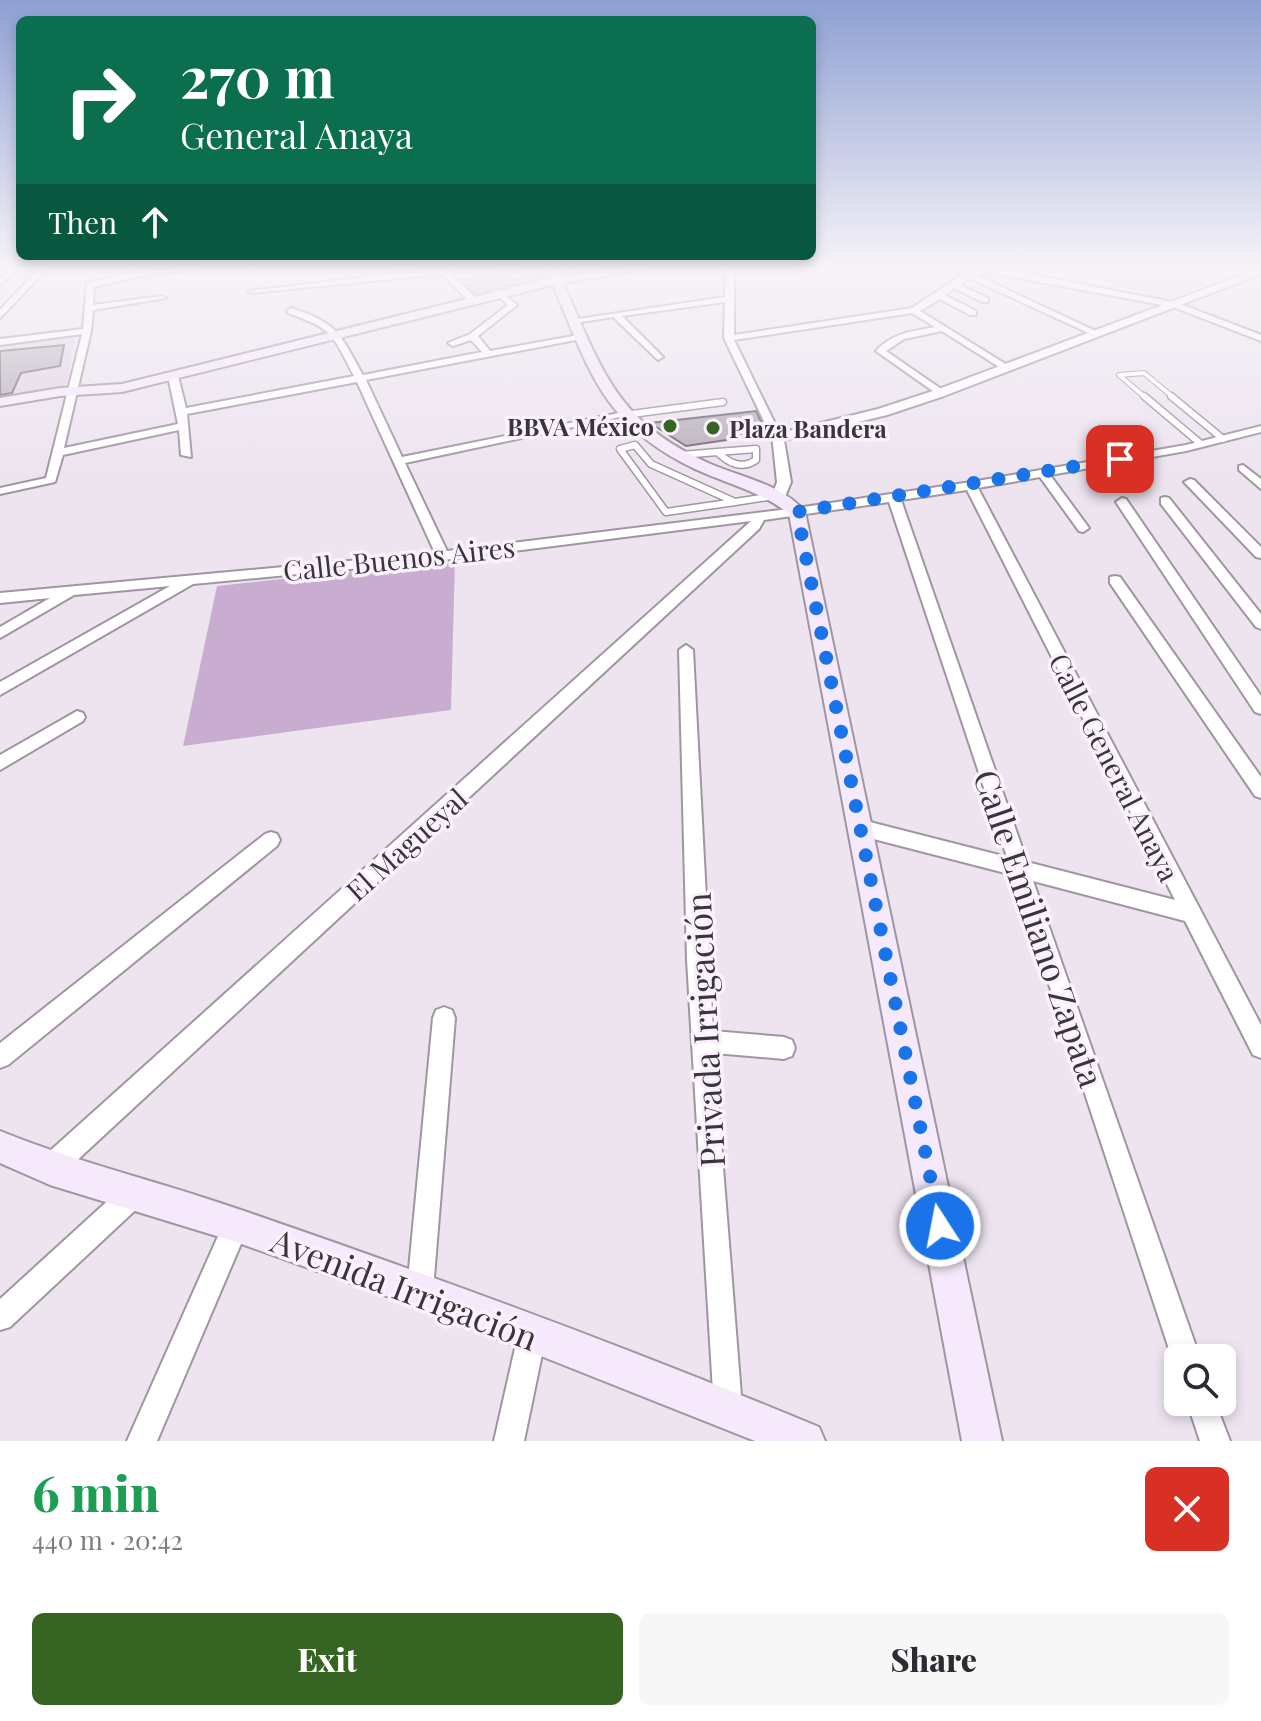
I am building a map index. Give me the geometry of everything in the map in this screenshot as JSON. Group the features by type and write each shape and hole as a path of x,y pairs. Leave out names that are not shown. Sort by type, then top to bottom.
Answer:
{"main road":[{"path":"0,402 74,391 122,388 331,335"},
{"path":"581,336 607,392 624,415 682,455 788,504 862,828 982,1441"},
{"name":"Avenida Irrigación","path":"0,1147 50,1168 236,1225 420,1290 799,1440"}],"street":[{"path":"0,342 53,335"},
{"path":"2,491 51,480 86,335"},
{"path":"337,335 360,378 443,556"},
{"path":"636,335 658,357"},
{"path":"747,335 729,338 777,438 788,504"},
{"path":"909,335 887,343 881,351 940,393"},
{"path":"952,335 1007,368"},
{"path":"777,438 882,412 1095,335"},
{"path":"453,343 473,336 488,354"},
{"path":"182,412 581,336"},
{"path":"173,376 182,412 187,455"},
{"path":"397,461 624,415"},
{"path":"60,452 183,426"},
{"path":"971,486 1201,444 1261,429"},
{"path":"1243,468 1261,485"},
{"path":"1042,472 1083,528"},
{"path":"1190,482 1261,554"},
{"name":"Calle Buenos Aires","path":"0,598 443,556 759,516 788,504 894,498 971,486"},
{"name":"Calle General Anaya","path":"971,486 1261,1047"},
{"name":"Calle Emiliano Zapata","path":"894,498 1181,1344"},
{"path":"1165,501 1261,624"},
{"path":"1122,502 1261,708"},
{"name":"El Magueyal","path":"50,1168 755,526 759,516"},
{"path":"0,689 193,579"},
{"path":"1115,580 1261,791"},
{"path":"0,633 74,591"},
{"name":"Privada Irrigación","path":"686,650 703,1041 728,1410"},
{"path":"0,763 77,717"},
{"path":"862,828 1190,913"},
{"path":"0,1057 271,840"},
{"path":"420,1290 444,1018"},
{"path":"703,1041 784,1048"},
{"path":"0,1317 134,1194"},
{"path":"142,1441 236,1225"},
{"path":"509,1441 532,1335"},
{"path":"1206,1416 1215,1441"}],"lane":[{"path":"1201,444 1119,375 1144,373 1223,439"},
{"path":"624,415 723,402"},
{"path":"735,502 651,464 635,445 620,449 666,512 735,502 788,504"},
{"path":"682,455 717,452 756,449 756,460 750,465 739,466 728,462 717,452"}],"shaded area":[{"path":"75,335 67,384 59,388 0,396 0,343"},
{"path":"455,560 451,710 183,746 217,586"}],"building":[{"path":"64,345 60,366 21,373 12,393 0,395 0,351"},
{"name":"Plaza Bandera","path":"756,411 767,434 686,446 650,423"}],"place":[{"name":"BBVA México","path":"670,426"},
{"name":"Plaza Bandera","path":"713,428"}],"route":[{"path":"940,1226 797,512 971,486 1120,459"}]}
